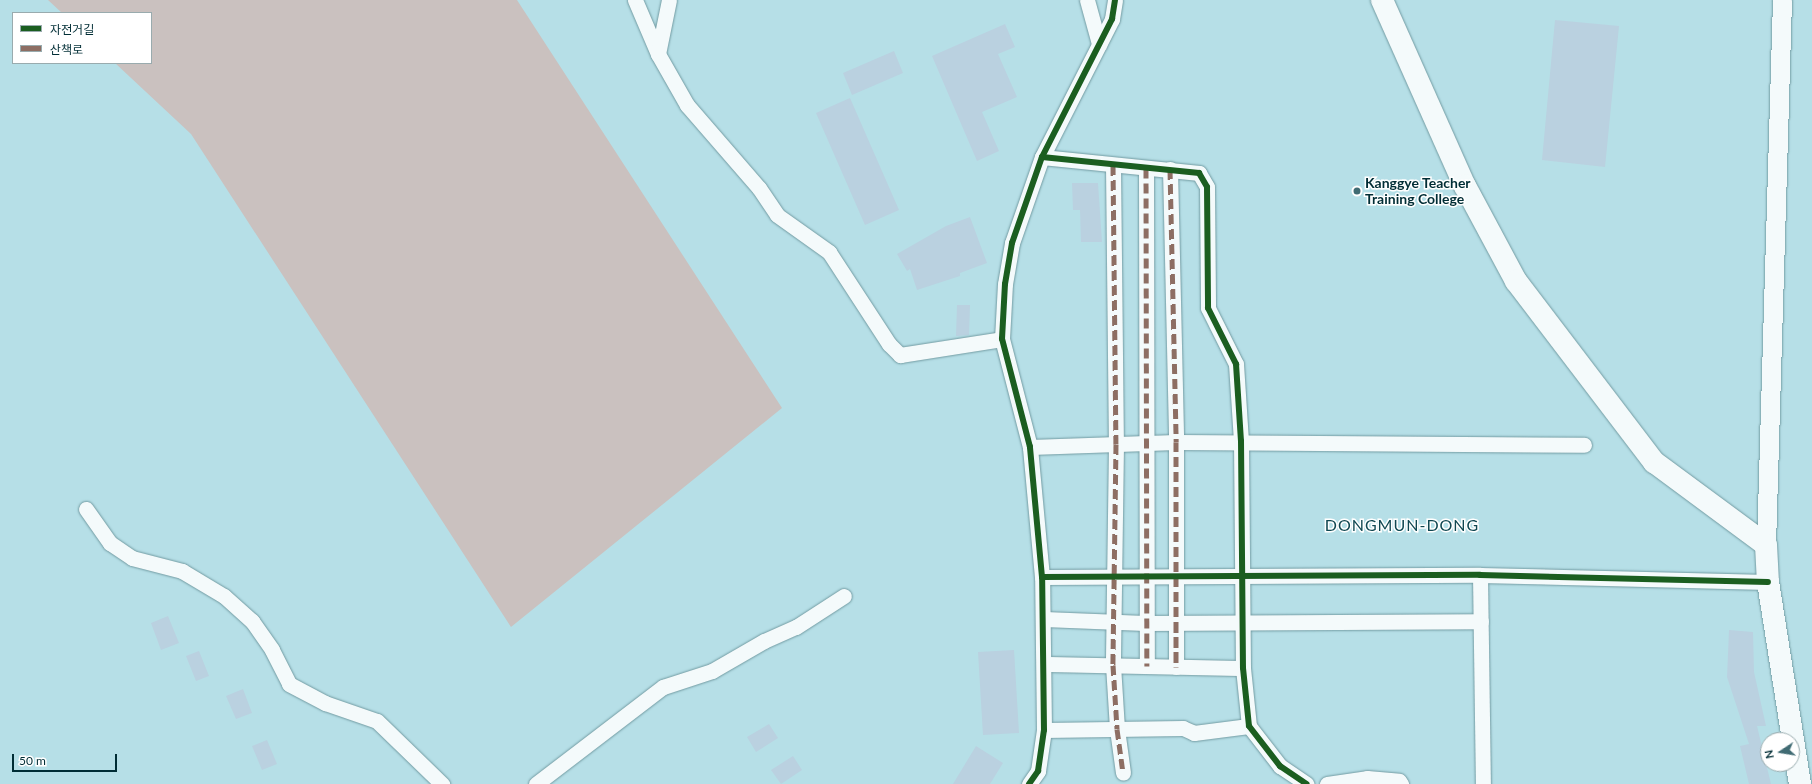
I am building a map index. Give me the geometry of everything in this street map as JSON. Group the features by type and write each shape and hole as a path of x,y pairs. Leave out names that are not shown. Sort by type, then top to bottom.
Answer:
{"main road":[{"path":"1382,0 1465,186 1516,280 1654,462 1766,545 1768,582 1800,784"}],"street":[{"path":"635,0 658,54 687,105 751,178 777,215 829,252 888,344 900,355 1002,340"},
{"path":"658,54 669,0"},
{"path":"1086,0 1099,44"},
{"path":"1029,784 1038,771 1044,730 1044,619 1042,577 1030,447 1002,340 1005,284 1012,243 1042,157 1112,19 1115,0"},
{"path":"1766,545 1776,159 1782,0"},
{"path":"1042,157 1199,173 1207,187 1208,308 1236,364 1241,441 1244,621 1243,668 1249,726 1280,766 1307,784"},
{"path":"1112,165 1116,444 1113,574 1113,665 1116,729 1123,772"},
{"path":"1146,168 1148,442 1147,575 1145,623 1147,666"},
{"path":"1170,169 1176,442 1176,667"},
{"path":"1030,447 1148,442 1241,441 1584,445"},
{"path":"86,509 110,543 132,558 182,571 224,596 252,621 272,650 289,684 325,704 377,721 442,784"},
{"path":"1042,577 1113,574 1243,577 1480,575 1768,582"},
{"path":"1480,575 1483,784"},
{"path":"536,784 663,687 712,670 764,641 796,627 844,596"},
{"path":"1044,619 1145,623 1177,621 1481,621"},
{"path":"1044,664 1243,668"},
{"path":"1044,730 1183,728 1194,732 1249,726"},
{"path":"1327,784 1367,778 1399,781 1401,784"}],"shaded area":[{"path":"48,0 517,0 782,408 511,627 191,134 116,64 152,64 152,12 61,12"}],"building":[{"path":"1555,20 1619,26 1605,167 1542,160"},
{"path":"1005,24 1015,47 998,54 1017,97 982,112 999,151 977,161 932,56"},
{"path":"894,51 903,73 852,95 843,73"},
{"path":"850,98 899,210 865,225 816,113"},
{"path":"1072,183 1098,183 1102,242 1081,242 1080,210 1073,210"},
{"path":"970,217 987,263 960,273 960,276 917,290 910,269 907,271 897,254 946,226"},
{"path":"957,305 970,305 969,335 956,336"},
{"path":"168,616 179,643 161,650 151,623"},
{"path":"1729,630 1753,632 1754,672 1766,726 1757,726 1760,738 1760,772 1768,772 1771,784 1749,784 1740,746 1749,744 1727,677"},
{"path":"1014,650 1019,733 983,735 978,652"},
{"path":"199,651 209,676 196,681 186,656"},
{"path":"243,689 252,713 236,719 226,696"},
{"path":"769,724 778,738 756,752 747,737"},
{"path":"267,740 277,764 262,770 252,746"},
{"path":"976,746 1003,763 990,784 953,784"},
{"path":"793,756 802,770 781,784 771,770"}],"marked path":[{"path":"1113,165 1116,444 1113,665 1117,729 1123,773"},
{"path":"1146,168 1147,666"},
{"path":"1170,169 1176,442 1176,667"}],"cycle path":[{"path":"1029,784 1038,771 1044,730 1042,577 1030,447 1002,339 1005,284 1012,243 1042,157 1112,19 1115,0"},
{"path":"1042,157 1199,173 1207,187 1208,308 1236,364 1241,441 1243,668 1249,726 1280,766 1307,784"},
{"path":"1042,577 1480,575 1768,582"}],"place":[{"name":"Kanggye Teacher Training College","path":"1357,191"}],"district":[{"name":"DONGMUN-DONG","path":"1402,525"}]}
